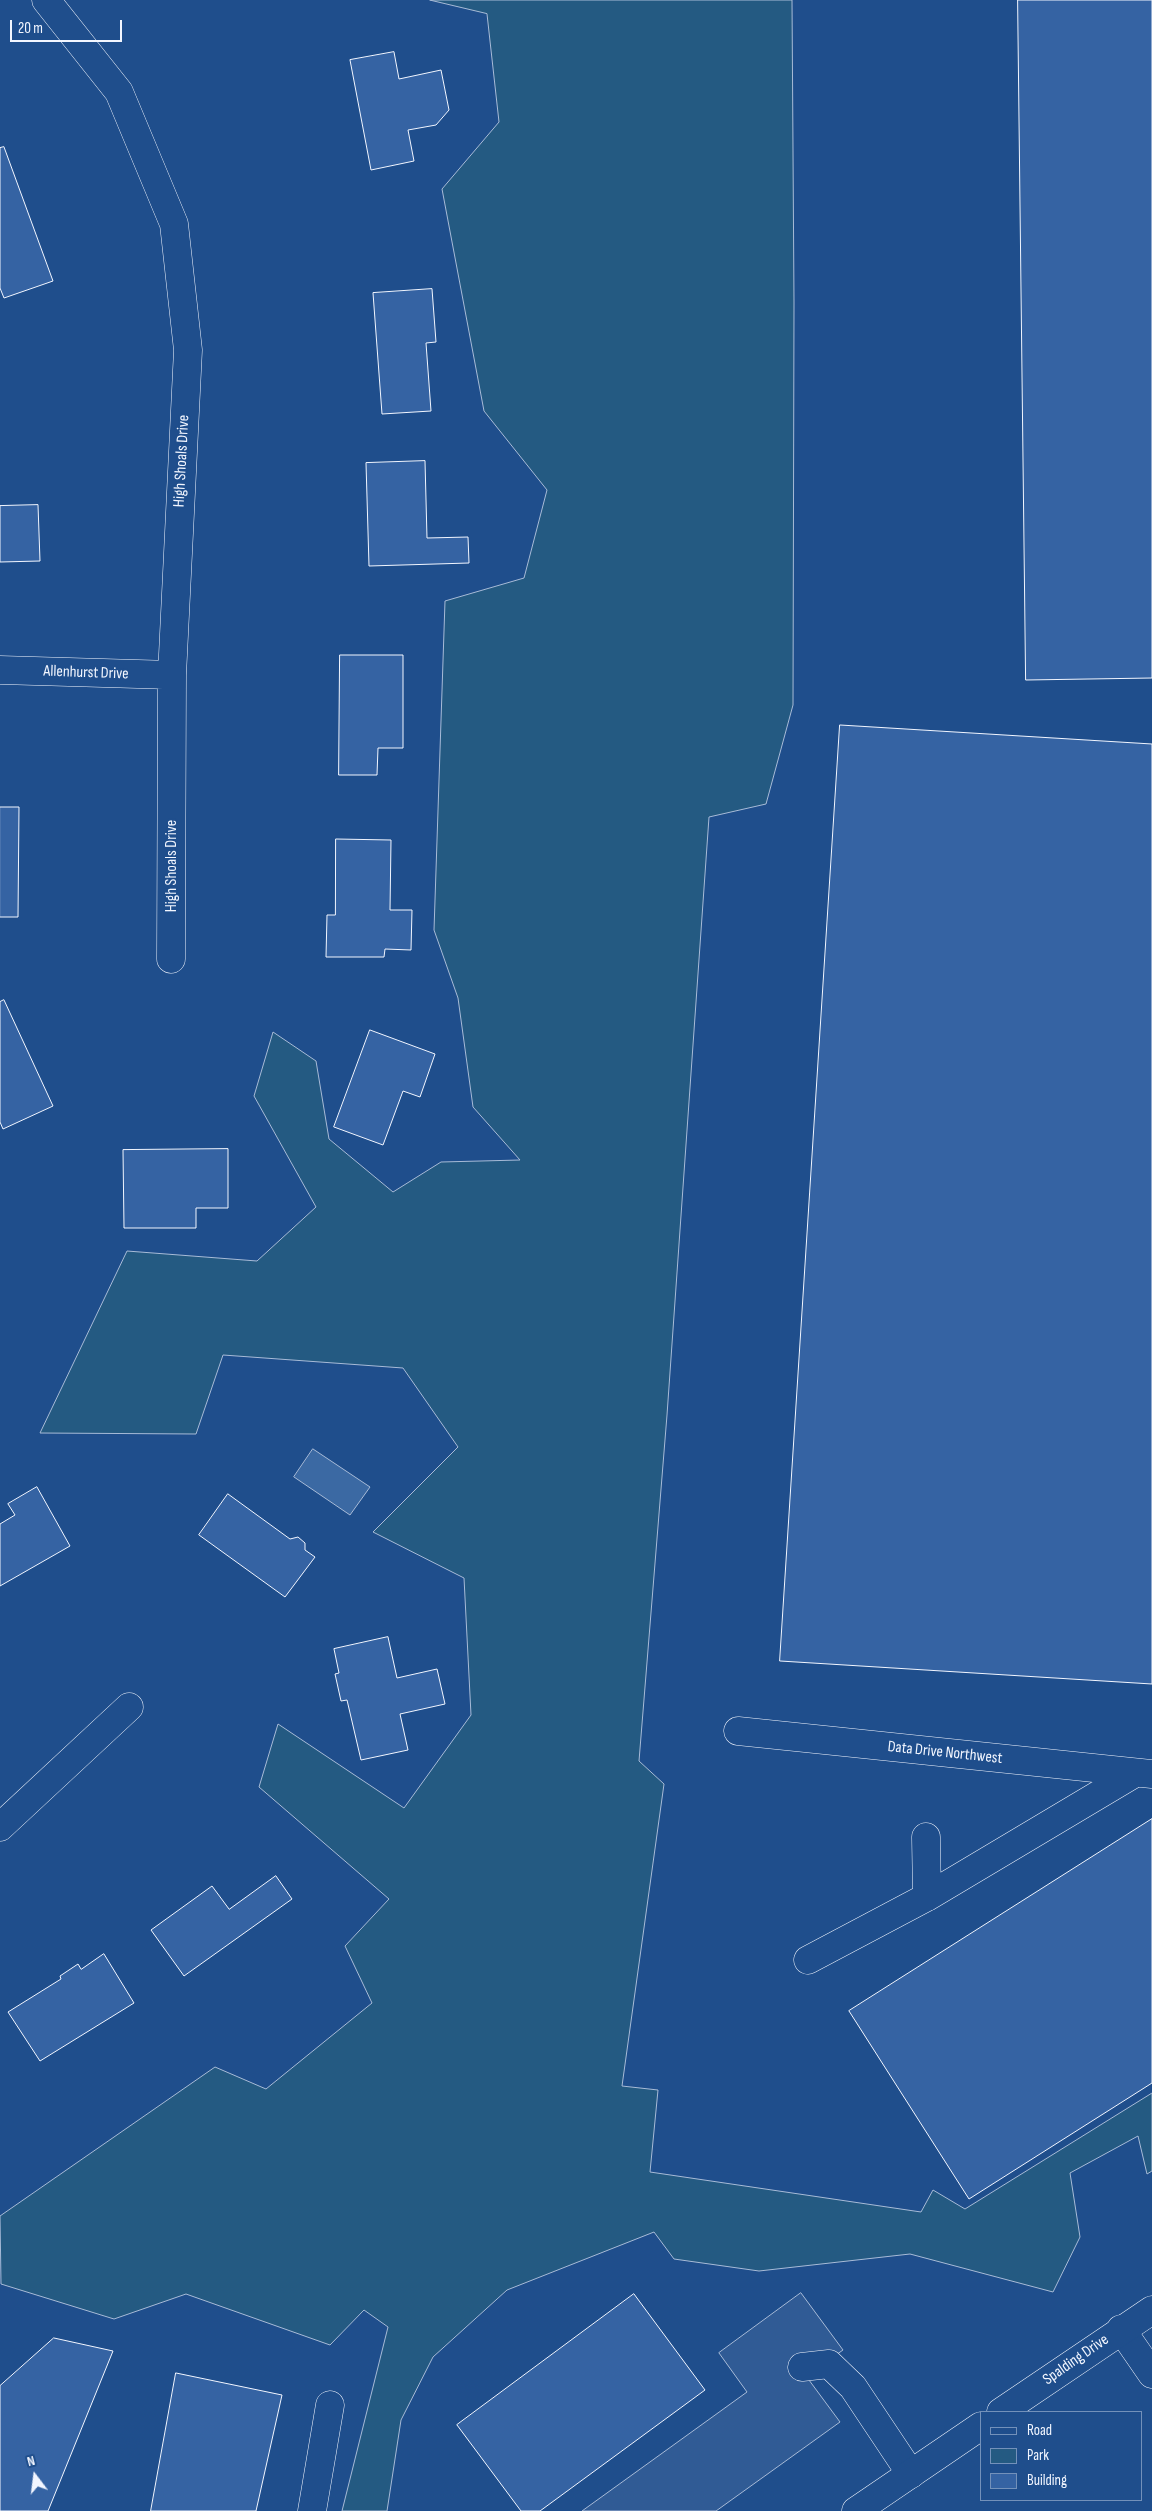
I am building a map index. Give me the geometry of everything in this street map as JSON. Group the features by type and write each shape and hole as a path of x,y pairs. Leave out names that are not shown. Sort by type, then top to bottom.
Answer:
{"street":[{"name":"High Shoals Drive","path":"46,0 119,92 174,224 188,350 172,675 171,959"},
{"name":"Allenhurst Drive","path":"0,670 172,675"},
{"path":"0,1827 129,1707"},
{"name":"Data Drive Northwest","path":"738,1731 1143,1774"},
{"path":"808,1960 926,1897 1143,1774"},
{"path":"926,1838 926,1897"},
{"name":"Spalding Drive","path":"1002,2411 1121,2329 1152,2310"},
{"path":"1121,2329 1152,2374"},
{"path":"802,2367 829,2364 853,2387 911,2474"},
{"path":"312,2511 330,2405"},
{"path":"856,2511 980,2427"}],"green space":[{"path":"430,0 792,0 794,303 793,705 766,804 709,817 667,1415 639,1761 664,1784 622,2086 658,2090 650,2172 921,2212 933,2190 965,2209 1152,2093 1152,2171 1147,2174 1138,2136 1070,2173 1080,2237 1053,2292 910,2254 759,2271 674,2259 654,2232 507,2290 433,2357 401,2420 387,2511 342,2511 388,2327 364,2310 330,2345 186,2294 114,2319 1,2284 0,2216 215,2067 266,2089 372,2003 345,1946 389,1899 259,1787 278,1724 404,1808 471,1715 464,1578 373,1532 458,1447 403,1368 223,1355 196,1434 40,1433 127,1251 257,1261 316,1207 254,1096 273,1032 316,1061 329,1139 393,1192 441,1162 520,1160 473,1107 458,998 434,930 445,601 524,578 547,490 484,411 442,189 499,122 487,14"}],"shaded area":[{"path":"313,1449 370,1487 350,1515 294,1477"},
{"path":"801,2293 843,2350 806,2376 840,2422 716,2511 582,2511 747,2392 719,2353"}],"building":[{"path":"1018,0 1152,0 1152,678 1026,680"},
{"path":"394,52 399,79 441,70 449,110 436,125 408,130 414,161 371,170 350,60"},
{"path":"4,147 53,281 4,298 0,288 0,148"},
{"path":"432,289 436,342 426,343 431,411 382,414 373,293"},
{"path":"425,461 427,538 468,537 469,563 369,566 366,463"},
{"path":"38,505 40,561 0,562 0,506"},
{"path":"340,655 403,655 403,748 378,748 377,775 339,775"},
{"path":"840,725 1152,744 1152,1684 780,1661"},
{"path":"0,807 19,807 18,917 0,917"},
{"path":"336,839 391,840 390,910 412,910 411,950 385,949 384,957 326,957 327,915 335,915"},
{"path":"4,1000 53,1106 3,1129 0,1122 0,1002"},
{"path":"370,1030 435,1054 420,1097 403,1091 383,1145 334,1127"},
{"path":"228,1149 228,1208 196,1208 196,1228 124,1228 123,1150"},
{"path":"37,1487 70,1546 0,1586 0,1524 15,1515 8,1504"},
{"path":"228,1494 290,1539 298,1537 305,1543 305,1550 315,1557 285,1597 199,1535"},
{"path":"388,1637 397,1678 437,1669 445,1704 400,1714 408,1750 361,1760 347,1700 341,1701 335,1674 339,1673 334,1649"},
{"path":"1152,1819 1152,2083 969,2199 849,2011"},
{"path":"276,1876 292,1899 184,1976 151,1930 212,1886 229,1909"},
{"path":"104,1954 134,2003 40,2061 8,2012 61,1979 60,1976 78,1964 81,1969"},
{"path":"634,2294 705,2390 540,2511 521,2511 457,2425"},
{"path":"54,2338 113,2351 48,2511 0,2511 0,2386"},
{"path":"176,2373 282,2395 256,2511 151,2511"}]}
